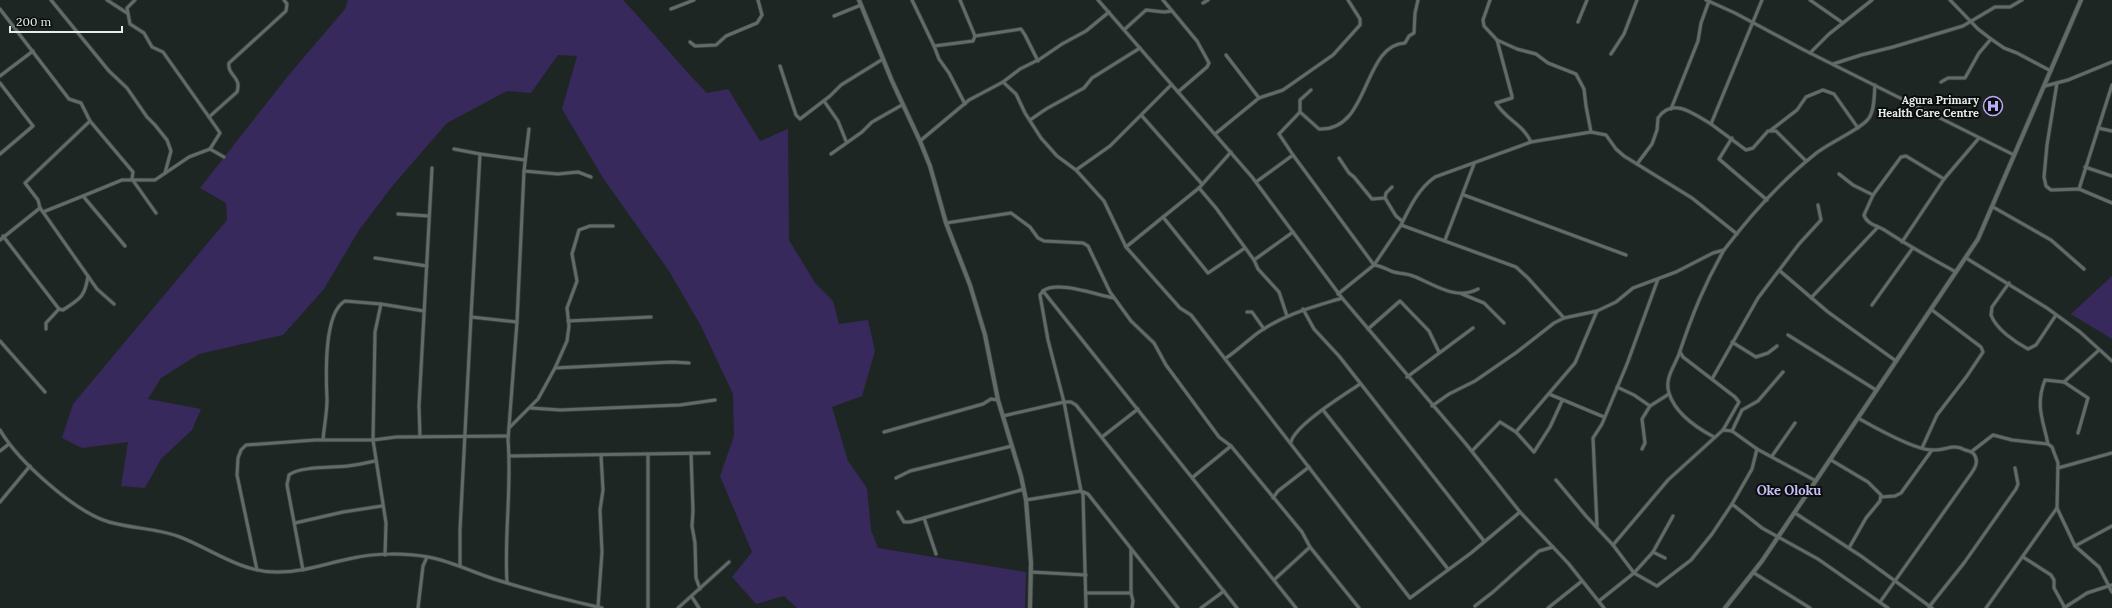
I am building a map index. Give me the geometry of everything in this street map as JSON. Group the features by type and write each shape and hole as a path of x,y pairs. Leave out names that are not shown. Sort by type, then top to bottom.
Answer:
{"street":[{"path":"51,0 109,71 127,88 147,117 167,140 170,151 165,173"},
{"path":"107,0 127,12"},
{"path":"43,212 122,180 132,179 150,181 189,157 210,149 220,133 163,52 152,47 144,33 130,24 127,12 130,4 135,0"},
{"path":"209,117 237,92 239,84 229,69 230,61 286,11 287,4 284,0"},
{"path":"671,9 694,0"},
{"path":"690,42 695,46 716,45 726,36 757,23 762,15 758,0"},
{"path":"912,0 939,59 949,73 965,104"},
{"path":"960,0 975,36"},
{"path":"1098,0 1125,29 1171,85 1256,182 1338,294 1407,377 1472,451 1520,512 1553,547 1604,608"},
{"path":"1163,0 1197,41 1209,63 1207,67 1178,92"},
{"path":"1203,3 1208,0"},
{"path":"1215,134 1259,98 1283,90 1333,55 1354,34 1360,25 1360,19 1348,0"},
{"path":"1300,112 1319,129 1324,129 1340,122 1350,114 1364,92 1380,57 1398,44 1405,43 1409,36 1414,33 1415,13 1418,0"},
{"path":"1490,0 1482,20 1484,26 1497,40 1517,49 1536,54 1548,63 1576,74 1584,89 1592,132"},
{"path":"1578,22 1587,0"},
{"path":"1612,54 1624,34 1637,0"},
{"path":"1671,109 1694,52 1707,0 1754,22 1810,53 2014,155"},
{"path":"1711,124 1762,0"},
{"path":"1810,0 1843,23"},
{"path":"1810,53 1829,34 1872,0"},
{"path":"1950,0 1991,39 2004,48 2017,53 2051,71"},
{"path":"1833,64 1861,54 1893,47 1957,28 1995,7 2010,7 2022,0"},
{"path":"1725,608 1754,573 1966,258 1993,207 2081,0"},
{"path":"834,16 860,2 902,105 920,141 930,166 946,223 975,301 985,335 998,400 1026,500 1031,572 1030,608"},
{"path":"0,9 69,99 81,103 90,121 133,172 132,179 156,213"},
{"path":"1125,29 1146,10 1164,12 1172,11"},
{"path":"920,141 965,104 1003,82 1020,69 1038,61 1062,44 1086,31 1109,12"},
{"path":"934,46 973,40 975,36 1021,29 1038,61"},
{"path":"1942,82 1948,78 1965,78 1979,53 1991,39"},
{"path":"1497,40 1512,98 1496,103 1513,122 1525,130 1531,142"},
{"path":"1030,120 1084,88 1092,78 1140,48"},
{"path":"0,76 33,52"},
{"path":"1226,55 1259,98"},
{"path":"780,66 797,118 802,118 824,101 840,85 883,59"},
{"path":"2045,86 2057,83 2112,62"},
{"path":"1003,82 1016,94 1030,120 1054,152 1076,170 1104,201 1126,247 1180,308 1191,316 1226,358 1410,598 1520,512"},
{"path":"0,83 33,126 0,154"},
{"path":"2057,83 2047,145 2044,182 2050,190 2079,189 2112,203"},
{"path":"1076,170 1110,146 1116,138 1142,116 1171,85"},
{"path":"1714,437 1683,415 1669,394 1668,377 1680,352 1701,292 1724,250 1767,200 1806,161 1846,134 1858,128 1870,117 1875,85"},
{"path":"2079,189 2112,85"},
{"path":"1311,90 1300,100 1300,112 1279,134 1374,265 1384,266 1392,272 1412,276 1430,286 1460,294 1484,303 1504,324"},
{"path":"1637,164 1652,144 1657,130 1658,118 1660,114 1671,109 1682,108 1711,124 1732,138 1741,147 1750,150 1771,130 1797,110 1806,97 1822,90 1834,94 1858,128"},
{"path":"824,101 838,121 846,141"},
{"path":"831,154 846,141 862,132 872,122 902,105"},
{"path":"1142,116 1202,184"},
{"path":"90,121 25,181 38,200 40,208 97,289 114,304"},
{"path":"2098,128 2112,131"},
{"path":"507,582 506,522 510,456 508,436 510,426 517,322 524,171 529,129"},
{"path":"1771,130 1776,131 1806,161"},
{"path":"1338,294 1374,265 1419,193 1428,182 1440,175 1474,164 1531,142 1592,132 1606,135 1620,152 1692,198 1737,234"},
{"path":"1732,138 1719,159 1767,200"},
{"path":"1902,242 1944,179 1979,138"},
{"path":"210,149 224,157"},
{"path":"454,149 525,160"},
{"path":"1126,247 1199,188 1231,152"},
{"path":"460,566 460,530 466,435 465,425 480,154"},
{"path":"1256,182 1293,155"},
{"path":"1944,179 1906,156 1897,161 1874,196 1864,216 1865,219 1912,249 1956,272"},
{"path":"1339,158 1349,173 1372,199 1385,198"},
{"path":"1445,240 1464,195 1474,164"},
{"path":"420,437 419,406 432,168"},
{"path":"2085,168 2112,176"},
{"path":"524,171 558,174 578,172 591,177"},
{"path":"1839,174 1853,185 1874,196"},
{"path":"1392,187 1386,193 1385,198 1401,223 1516,266 1564,318"},
{"path":"1199,188 1216,208 1254,260 1258,269 1279,292 1287,316"},
{"path":"1464,195 1626,255"},
{"path":"83,196 125,246"},
{"path":"1712,379 1758,298 1799,244 1821,220 1818,205"},
{"path":"1993,207 2051,240 2084,269"},
{"path":"0,240 3,236 40,208"},
{"path":"946,223 1011,213 1030,227 1038,238 1044,241 1083,243 1090,248 1114,298 1131,322 1154,343 1166,364 1219,437 1231,446 1302,532 1310,547 1359,608"},
{"path":"398,214 429,216"},
{"path":"1163,217 1208,273 1245,248"},
{"path":"510,426 531,408 555,368 566,341 568,321 567,308 577,281 572,254 580,230 590,226 613,226"},
{"path":"1812,298 1878,227"},
{"path":"1254,260 1293,232"},
{"path":"3,236 59,309"},
{"path":"1872,305 1912,249"},
{"path":"1432,406 1449,394 1475,381 1517,352 1546,328 1564,318 1597,312 1616,302 1633,288 1658,280 1713,253 1724,250"},
{"path":"375,258 427,266"},
{"path":"1966,258 2056,315 2080,332 2112,361"},
{"path":"1780,271 1844,324 1896,361"},
{"path":"46,329 46,323 59,309 63,310 76,302 86,291 88,276"},
{"path":"1597,526 1593,438 1617,387 1658,280"},
{"path":"2009,284 1992,307 1991,314 1998,326 2021,345 2028,349 2036,345 2056,315"},
{"path":"1086,608 1085,517 1083,494 1081,491 1064,402 1047,332 1040,295 1049,286 1063,286 1114,298"},
{"path":"1460,294 1470,293 1478,289"},
{"path":"1043,291 1275,579 1296,608"},
{"path":"1226,358 1264,329 1287,316 1304,309 1342,298"},
{"path":"323,440 327,401 328,333 338,308 345,301 381,304 424,311"},
{"path":"1368,329 1400,301 1430,331 1439,352"},
{"path":"381,304 375,332 373,440 382,506 386,523 385,555"},
{"path":"1304,309 1314,329 1360,384 1484,541"},
{"path":"1922,448 1937,415 1984,352 1981,347 1932,310"},
{"path":"1248,312 1252,312 1264,329"},
{"path":"1516,432 1575,363 1597,312"},
{"path":"471,317 517,322"},
{"path":"568,321 650,317"},
{"path":"1407,377 1439,352 1474,328"},
{"path":"1788,335 1876,390"},
{"path":"0,341 45,392"},
{"path":"1732,342 1756,357 1768,353 1777,346"},
{"path":"2064,382 2099,350"},
{"path":"1613,545 1668,480 1723,430 1739,402 1684,357 1680,352"},
{"path":"555,368 672,362 689,363"},
{"path":"1732,431 1742,410 1758,401 1783,372"},
{"path":"2078,433 2088,399 2064,382 2049,379 2045,380 2042,386 2039,411 2048,444 2052,447 2058,468 2057,508 2075,546 2097,564 2112,592"},
{"path":"1290,442 1292,436 1323,410 1360,384"},
{"path":"1617,387 1634,395 1650,406"},
{"path":"1549,394 1562,401 1604,417"},
{"path":"1642,449 1645,443 1642,418 1650,406 1669,394"},
{"path":"884,432 983,404 991,399 998,400"},
{"path":"531,408 560,410 680,405 715,400"},
{"path":"1472,451 1500,422 1516,432 1534,452 1550,427 1562,401"},
{"path":"1003,416 1064,402 1071,402 1076,405 1237,608"},
{"path":"1102,437 1138,409"},
{"path":"1323,410 1448,569"},
{"path":"1858,418 1922,448 1932,450 1955,446 1971,452 1976,458 1976,467 1880,602"},
{"path":"1772,456 1795,423"},
{"path":"0,430 10,444 30,466 71,502 95,518 126,526 166,531 204,547 242,566 274,572 303,570 351,558 385,555 428,557 507,582 602,608"},
{"path":"1723,430 1732,431 1757,449 1816,481"},
{"path":"257,570 237,475 238,458 241,450 246,445 323,440 373,440 396,437 466,435 508,436"},
{"path":"1971,452 1993,435 2012,440 2048,444"},
{"path":"0,451 10,444"},
{"path":"896,478 910,471 1012,446"},
{"path":"1193,477 1231,446"},
{"path":"1556,480 1613,545 1634,573 1658,586 1691,560 1712,534 1732,504 1752,469 1757,449"},
{"path":"1881,497 1895,496 1901,493 1932,450"},
{"path":"691,453 693,511 692,526 695,543 696,578 700,589"},
{"path":"510,456 709,453"},
{"path":"2058,468 2112,453"},
{"path":"648,454 648,608"},
{"path":"598,607 602,552 600,510 603,490 601,455"},
{"path":"1831,460 1868,482 1880,493 1881,497"},
{"path":"303,570 287,485 291,474 376,461"},
{"path":"0,502 30,466"},
{"path":"1273,498 1278,491 1309,467"},
{"path":"1794,513 1849,548 1930,607 1964,563 2016,489 2018,484 2016,468"},
{"path":"898,512 904,522 924,518 1024,489"},
{"path":"1026,500 1081,491 1088,494 1178,608"},
{"path":"1849,548 1866,518 1881,497"},
{"path":"1732,504 1749,518 1777,537 1789,542 1818,559 1888,608"},
{"path":"295,523 344,512 382,506"},
{"path":"1986,608 2057,508"},
{"path":"1599,601 1634,573 1653,552 1673,516"},
{"path":"924,518 936,554"},
{"path":"2075,546 2112,526"},
{"path":"1275,579 1310,547"},
{"path":"1475,606 1539,551 1553,547"},
{"path":"1131,549 1132,608"},
{"path":"1653,552 1665,558"},
{"path":"418,608 423,566 428,557"},
{"path":"2023,557 2051,575 2054,580 2054,588 2064,608 2088,594 2108,585 2112,585"},
{"path":"678,608 692,597 729,562"},
{"path":"1031,572 1086,575"},
{"path":"1754,573 1804,606 1810,608"},
{"path":"1548,608 1582,581"},
{"path":"1201,608 1224,591"},
{"path":"1086,593 1131,593"},
{"path":"692,597 699,608"},
{"path":"1989,604 1992,607"}],"shaded area":[{"path":"348,0 623,0 707,93 728,89 760,141 788,129 789,240 815,283 833,301 839,324 868,320 875,351 862,396 832,407 848,461 867,488 871,530 878,548 1026,572 1025,608 797,608 784,596 756,604 732,577 752,552 720,476 734,436 733,394 701,326 669,271 603,178 562,109 577,56 558,55 531,93 507,91 447,123 394,184 359,230 324,289 283,335 199,354 161,378 148,399 201,409 192,430 161,459 145,488 121,486 128,442 82,448 62,438 73,404 227,220 226,203 200,188 288,76 345,9"},
{"path":"2112,276 2112,339 2071,314"}],"place":[{"name":"Agura Primary Health Care Centre","path":"1993,106"}],"district":[{"name":"Oke Oloku","path":"1789,490"}]}
